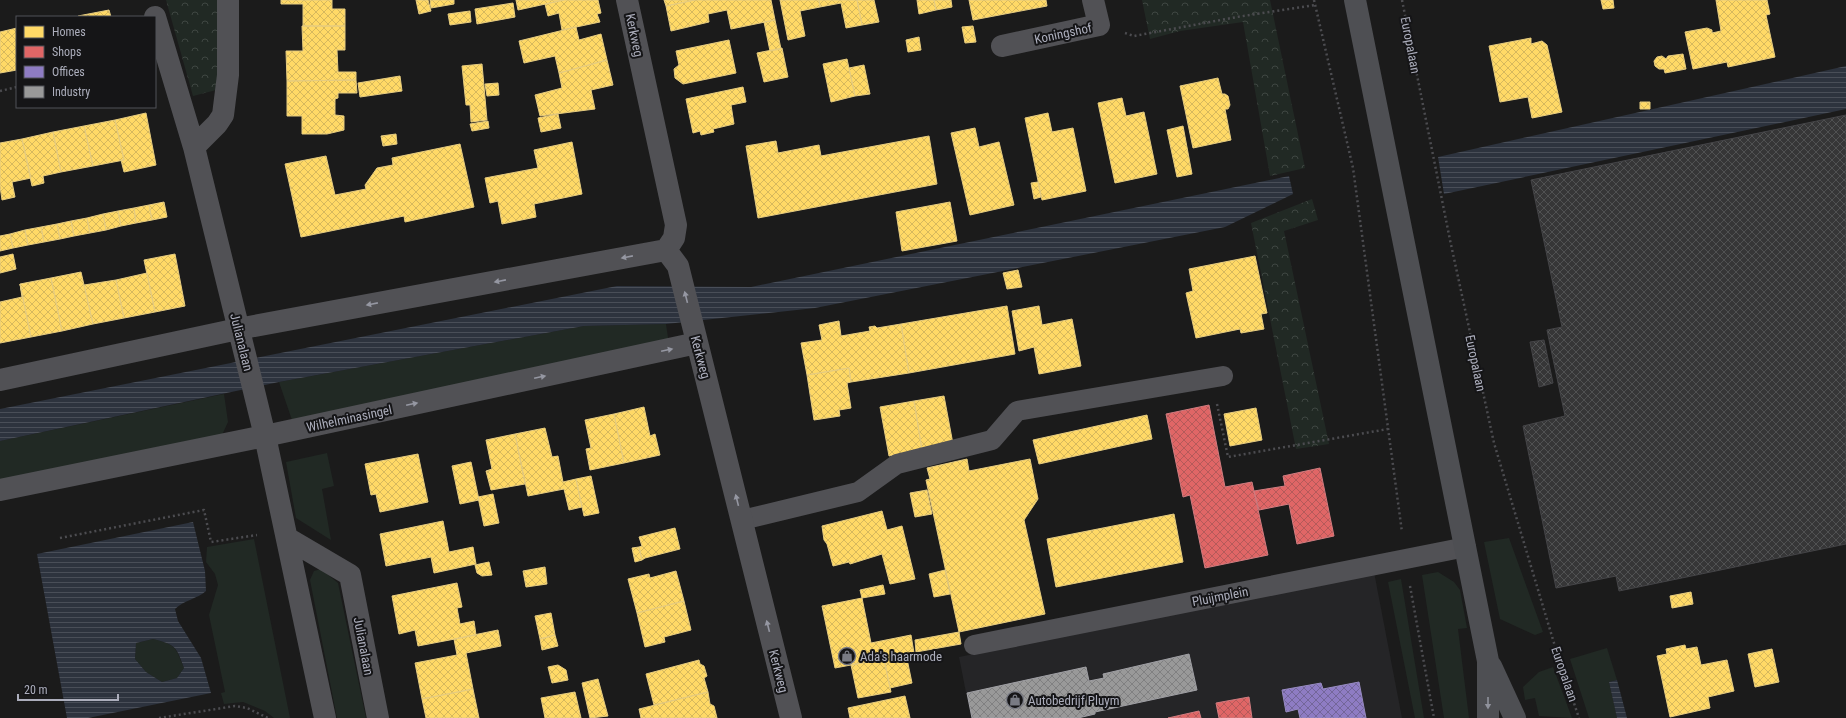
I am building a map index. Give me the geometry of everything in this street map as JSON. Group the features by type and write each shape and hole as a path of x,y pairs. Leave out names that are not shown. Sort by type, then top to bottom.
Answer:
{"main road":[{"path":"1355,0 1488,661 1488,718"},
{"path":"1488,661 1516,718"}],"street":[{"name":"Julianalaan","path":"150,0 155,16"},
{"path":"194,147 217,124 224,110 228,75 228,0"},
{"name":"Kerkweg","path":"627,0 676,225 672,258 715,408 791,718"},
{"name":"Koningshof","path":"1002,46 1099,25 1093,0"},
{"name":"Julianalaan","path":"156,20 194,147 263,429 325,718"},
{"path":"0,380 672,258"},
{"name":"Wilhelminasingel","path":"0,490 263,429 695,336"},
{"name":"Julianalaan","path":"286,534 350,575 378,718"}],"lane":[{"path":"742,520 858,492 897,464 992,440 1017,411 1217,377"},
{"name":"Pluijmplein","path":"974,645 1466,547"}],"path":[{"path":"1314,0 1353,168 1406,559 1434,718"},
{"name":"Europalaan","path":"1402,0 1450,240 1494,443 1557,653 1579,718"},
{"path":"1099,25 1134,36 1315,5"},
{"path":"0,91 16,87"},
{"path":"1217,377 1228,457 1388,429"},
{"path":"60,538 204,510 211,542 286,534"},
{"path":"159,718 235,706 247,708 268,718"}],"shaded area":[{"path":"1846,66 1846,109 1444,194 1438,157"},
{"path":"1289,176 1293,194 1225,227 815,308 666,324 584,326 279,382 0,441 0,409 617,286 751,287"},
{"path":"193,522 205,571 206,591 175,609 178,621 201,658 211,693 88,718 67,718 37,554","holes":["153,639 171,645 177,651 184,668 177,678 162,682 146,672 135,659 136,643"]},
{"path":"1374,572 1402,718 971,718 959,657"},
{"path":"1617,680 1627,718 1617,718 1609,682"}],"green space":[{"path":"166,0 219,0 220,89 193,96"},
{"path":"1142,0 1270,0 1305,168 1270,176 1243,22 1180,31 1150,39"},
{"path":"1312,199 1318,220 1284,231 1329,444 1296,449 1251,223"},
{"path":"666,324 669,344 293,423 279,382 584,326"},
{"path":"224,394 228,422 222,435 0,481 0,441"},
{"path":"327,453 334,486 322,489 331,540 296,518 286,462"},
{"path":"1509,538 1543,632 1535,635 1500,619 1484,542"},
{"path":"254,539 290,718 274,718 265,711 243,702 224,704 221,693 225,692 209,615 218,585 215,574 206,562 207,547"},
{"path":"321,569 338,583 366,718 337,718 310,580 314,571"},
{"path":"1438,572 1454,582 1460,590 1467,628 1458,629 1469,718 1444,718 1422,575"},
{"path":"1401,579 1424,718 1415,718 1388,582"},
{"path":"153,639 171,645 179,655 184,668 177,678 162,682 146,672 135,659 136,643"},
{"path":"1607,648 1617,680 1609,682 1617,718 1589,718 1570,659"},
{"path":"1553,667 1572,718 1539,716 1535,698 1525,700 1523,687 1539,672"}],"building: Homes":[{"path":"281,0 332,0 332,9 345,9 345,26 303,26 303,4 281,4"},
{"path":"416,0 428,0 431,11 419,14"},
{"path":"430,0 454,0 454,4 431,8"},
{"path":"516,0 564,0 518,10"},
{"path":"564,0 598,0 601,13 597,14 600,22 562,30 559,13 548,16 545,4"},
{"path":"664,0 695,0 666,6"},
{"path":"695,0 771,0 775,20 731,29 727,10 708,14 709,22 671,31 666,6"},
{"path":"780,0 819,0 820,7 800,11 805,36 788,40"},
{"path":"819,0 857,0 862,25 846,28 841,3 820,7"},
{"path":"857,0 874,0 879,22 862,25"},
{"path":"917,0 934,0 936,10 919,14"},
{"path":"934,0 951,0 952,7 936,10"},
{"path":"969,0 1046,0 1047,6 973,20"},
{"path":"1601,0 1613,0 1614,8 1603,9"},
{"path":"1716,0 1767,0 1770,14 1766,15 1775,57 1728,67 1727,62 1693,69 1685,32 1707,28 1712,30 1712,33 1721,31"},
{"path":"513,3 515,17 477,24 475,9"},
{"path":"109,10 111,16 78,16"},
{"path":"470,11 471,22 450,25 448,14"},
{"path":"775,20 781,49 770,51 764,22"},
{"path":"302,26 345,26 345,50 337,50 338,72 356,72 356,80 287,81 286,51 303,51"},
{"path":"973,26 976,42 965,43 962,27"},
{"path":"576,27 579,40 601,34 607,60 559,73 555,56 524,63 519,41"},
{"path":"16,28 16,70 0,73 0,32"},
{"path":"919,37 921,50 908,52 906,40"},
{"path":"1531,38 1531,44 1542,41 1547,45 1562,112 1532,118 1528,97 1500,102 1489,46"},
{"path":"729,40 736,73 683,84 675,78 674,69 679,65 676,51"},
{"path":"782,48 788,77 764,82 757,53"},
{"path":"1683,54 1686,69 1665,73 1664,69 1659,69 1655,66 1654,61 1657,57 1662,56 1666,59 1668,56"},
{"path":"847,59 855,96 831,102 823,64"},
{"path":"607,60 613,85 591,90 595,109 540,116 535,95 562,88 559,73"},
{"path":"482,64 487,120 471,122 470,105 466,105 462,66"},
{"path":"864,65 870,94 855,96 849,68"},
{"path":"400,76 402,91 360,97 358,83"},
{"path":"1218,78 1222,94 1228,96 1230,105 1228,109 1225,109 1231,140 1193,148 1180,86"},
{"path":"356,80 357,93 338,93 338,98 335,99 335,115 344,116 344,130 327,134 302,134 302,116 287,116 287,81"},
{"path":"498,83 499,95 487,96 485,84"},
{"path":"743,87 746,102 731,105 734,124 713,129 714,132 701,135 700,131 693,133 686,99"},
{"path":"1122,98 1126,116 1144,112 1157,174 1115,183 1098,103"},
{"path":"1640,102 1650,102 1650,109 1640,109"},
{"path":"146,113 156,165 124,172 121,160 124,160 115,120"},
{"path":"1048,113 1052,132 1073,128 1086,191 1042,200 1025,118"},
{"path":"558,114 561,128 541,132 538,118"},
{"path":"115,120 124,160 93,166 84,126"},
{"path":"488,121 489,128 472,131 470,124"},
{"path":"84,126 93,166 61,172 53,132"},
{"path":"1183,126 1192,174 1177,177 1167,130"},
{"path":"975,128 979,147 999,142 1014,205 970,215 951,133"},
{"path":"53,132 61,172 43,176 44,183 32,186 22,139"},
{"path":"396,134 397,144 383,146 381,136"},
{"path":"929,136 937,184 758,218 746,146 776,141 778,153 819,145 821,156"},
{"path":"22,139 31,178 12,182 15,197 2,200 0,186 0,143"},
{"path":"572,142 582,194 534,204 536,217 502,224 498,201 490,203 485,178 538,168 534,150"},
{"path":"460,144 474,207 405,222 404,216 301,237 285,164 326,156 335,195 366,189 365,185 377,168 393,165 392,158"},
{"path":"1038,182 1041,197 1034,199 1031,183"},
{"path":"164,202 167,217 152,220 149,205"},
{"path":"950,202 957,241 902,251 896,212"},
{"path":"149,205 152,220 136,223 134,208"},
{"path":"134,208 136,223 121,226 118,211"},
{"path":"118,211 121,226 106,230 103,214"},
{"path":"103,214 106,230 90,233 87,218"},
{"path":"87,218 90,233 74,236 71,221"},
{"path":"71,221 74,236 60,239 57,224"},
{"path":"57,224 60,239 44,242 41,227"},
{"path":"41,227 44,242 28,245 25,230"},
{"path":"25,230 28,245 13,248 10,234"},
{"path":"10,234 13,248 0,251 0,236"},
{"path":"13,254 16,269 0,273 0,257"},
{"path":"175,254 185,306 155,312 144,260"},
{"path":"1255,256 1267,313 1261,314 1264,329 1241,333 1240,329 1196,338 1186,293 1193,291 1189,269"},
{"path":"1018,270 1022,287 1007,289 1003,273"},
{"path":"81,272 93,324 62,331 51,278"},
{"path":"147,273 155,312 124,318 116,280"},
{"path":"51,278 62,331 31,337 20,284"},
{"path":"116,280 124,318 93,324 84,285"},
{"path":"20,284 31,337 0,343 0,302 22,297"},
{"path":"1007,306 1015,354 909,373 901,324"},
{"path":"1039,306 1042,325 1072,319 1081,366 1039,374 1034,347 1019,351 1012,311"},
{"path":"839,321 841,336 870,331 869,327 875,326 877,328 901,324 909,373 851,382 849,368 807,375 801,343 822,340 819,325"},
{"path":"849,368 851,382 847,383 851,408 839,410 840,416 814,420 807,375"},
{"path":"944,396 953,444 922,450 914,401"},
{"path":"914,401 922,450 889,456 880,407"},
{"path":"644,407 650,436 655,434 660,455 624,463 614,414"},
{"path":"1256,408 1262,440 1230,446 1224,414"},
{"path":"614,414 624,463 590,470 586,449 591,448 585,420"},
{"path":"1147,415 1152,439 1039,464 1033,440"},
{"path":"545,428 552,457 558,456 563,482 576,479 582,507 569,510 564,489 528,496 515,434"},
{"path":"515,434 525,484 491,490 486,471 492,469 486,440"},
{"path":"418,454 428,502 380,512 376,494 371,495 365,464"},
{"path":"967,459 969,471 1030,459 1038,499 1024,520 1045,614 959,632 926,480 930,479 927,468"},
{"path":"471,462 479,500 460,504 452,466"},
{"path":"591,476 599,513 584,516 576,479"},
{"path":"927,490 932,514 915,517 910,493"},
{"path":"493,494 499,523 484,526 478,497"},
{"path":"882,511 887,530 902,526 915,579 890,584 882,554 850,564 849,562 833,566 827,544 824,540 822,526"},
{"path":"1174,514 1183,562 1056,587 1047,539"},
{"path":"443,521 449,552 473,547 476,564 434,573 431,557 386,566 380,534"},
{"path":"675,528 680,549 642,560 639,547 642,546 639,537"},
{"path":"639,547 642,560 635,562 632,548"},
{"path":"489,562 492,575 482,576 477,573 475,565"},
{"path":"545,567 547,584 526,587 523,571"},
{"path":"945,570 950,594 934,597 929,574"},
{"path":"676,571 684,601 637,613 628,579 649,574 650,578"},
{"path":"457,583 462,607 457,608 460,624 474,621 476,635 418,646 415,630 399,634 392,596"},
{"path":"883,585 885,594 862,598 860,590"},
{"path":"1691,592 1693,604 1672,608 1670,596"},
{"path":"862,598 871,643 911,635 914,653 835,668 822,606"},
{"path":"684,601 691,630 664,637 665,642 645,647 637,613"},
{"path":"551,613 555,635 540,639 535,616"},
{"path":"498,630 501,646 466,653 473,689 422,699 415,663 457,655 454,639"},
{"path":"959,632 961,644 916,652 915,640"},
{"path":"555,635 558,646 542,650 540,639"},
{"path":"1685,645 1686,649 1697,647 1701,665 1727,660 1734,691 1708,697 1710,708 1670,717 1657,656 1667,654 1666,649"},
{"path":"1772,649 1779,682 1755,687 1748,654"},
{"path":"906,654 912,683 890,688 884,659"},
{"path":"884,659 891,692 858,698 851,665"},
{"path":"699,660 700,664 704,666 707,676 704,678 708,692 654,705 646,674"},
{"path":"558,665 566,670 568,680 552,683 548,667"},
{"path":"598,679 608,716 590,718 582,683"},
{"path":"473,689 479,718 426,718 422,699"},
{"path":"575,692 581,718 545,718 541,698"},
{"path":"708,692 710,704 714,706 717,718 641,718 639,709"},
{"path":"905,696 910,718 850,718 848,708"}],"building: Shops":[{"path":"1209,405 1225,487 1252,482 1268,555 1205,568 1190,495 1183,497 1166,414"},
{"path":"1320,468 1334,536 1297,544 1289,504 1259,510 1254,491 1285,486 1283,476"},
{"path":"1249,697 1252,718 1219,718 1216,703"},
{"path":"1199,711 1201,718 1168,718"}],"building: Offices":[{"path":"1359,682 1366,718 1300,718 1298,709 1286,712 1282,690 1321,683 1323,689"}],"building: Industry":[{"path":"1189,654 1197,690 1095,712 1095,714 1078,718 972,718 967,693 1086,667 1089,681 1104,678 1103,674"}],"building: Other":[{"path":"1846,115 1846,544 1619,591 1616,576 1556,588 1523,426 1565,416 1547,330 1562,327 1531,180"},
{"path":"1544,340 1553,383 1539,387 1530,342"}],"place":[{"name":"Ada's haarmode","path":"847,656"},
{"name":"Autobedrijf Pluym","path":"1015,700"}]}
